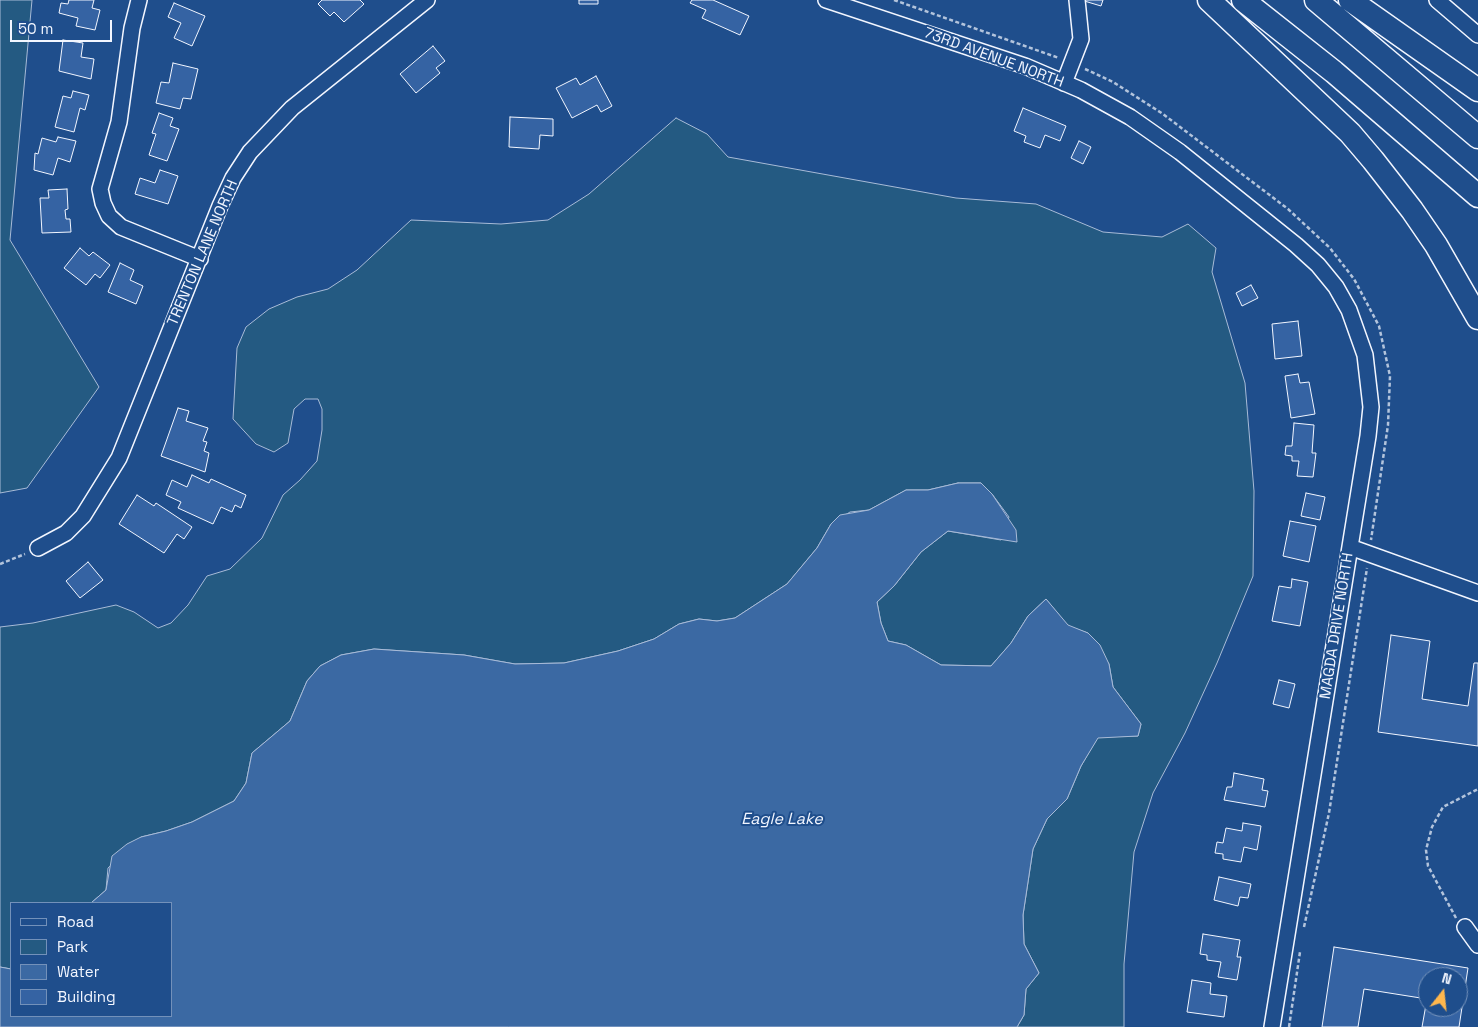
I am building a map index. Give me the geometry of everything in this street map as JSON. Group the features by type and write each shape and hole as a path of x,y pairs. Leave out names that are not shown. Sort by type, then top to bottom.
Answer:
{"highway":[{"path":"1209,0 1350,133 1373,160 1412,210 1436,245 1478,318"},
{"path":"1243,0 1334,72 1478,196"},
{"path":"1316,0 1478,136"},
{"path":"1350,0 1478,90"}],"street":[{"path":"139,0 132,28 119,122 100,189 103,203 109,216 121,227 200,259"},
{"name":"TRENTON LANE NORTH","path":"38,548 66,533 83,516 119,458 234,178 250,152 292,108 427,0"},
{"name":"73RD AVENUE NORTH","path":"826,0 1025,66 1064,83 1130,117 1173,147 1296,245"},
{"path":"1064,83 1081,39 1077,0"},
{"path":"1437,0 1478,35"},
{"name":"MAGDA DRIVE NORTH","path":"1272,1027 1368,436 1371,407 1365,355 1349,310 1336,287 1318,265 1296,245"},
{"path":"1350,547 1369,552 1478,593"},
{"path":"1464,927 1478,945"}],"path":[{"path":"894,0 1071,62 1113,82 1163,114 1288,209 1330,248 1354,279 1379,326 1390,376 1388,425 1329,813 1320,844 1311,900 1302,936"},
{"path":"0,564 38,548"},
{"path":"1464,927 1456,918 1428,866 1426,850 1432,827 1443,807 1478,788"},
{"path":"1289,1027 1301,945"}],"green space":[{"path":"0,0 32,0 10,240 99,387 27,488 0,493"},
{"path":"676,118 707,134 728,157 956,198 1036,204 1103,232 1162,237 1188,224 1216,248 1212,272 1245,383 1254,491 1253,576 1217,663 1185,733 1153,793 1134,852 1124,964 1124,1027 1017,1027 1024,1015 1026,989 1039,973 1024,944 1023,915 1033,849 1047,819 1067,799 1081,766 1098,737 1138,736 1141,724 1113,687 1109,664 1088,633 1068,626 1046,599 1028,616 1011,643 991,666 941,665 906,645 888,641 881,623 877,602 894,586 921,552 948,531 1001,540 1009,517 981,483 958,483 928,490 906,490 869,510 850,512 831,524 817,548 787,584 735,618 717,621 699,619 679,624 654,639 618,651 564,663 515,664 464,655 374,649 341,655 320,666 307,681 290,721 252,753 246,783 234,801 192,822 141,837 108,868 106,890 92,902 10,902 10,969 0,967 0,627 33,623 116,605 134,612 158,628 171,623 188,605 207,576 230,569 262,538 283,495 317,461 322,430 322,409 318,399 305,399 294,409 288,443 274,452 256,444 233,419 237,348 246,327 269,309 297,297 328,289 357,270 411,220 501,224 548,220 589,194"}],"water":[{"name":"Eagle Lake","path":"958,483 981,483 992,494 1016,530 1017,542 948,531 921,552 894,586 877,602 881,623 888,641 906,645 941,665 991,666 1011,643 1028,616 1046,599 1068,625 1088,633 1100,645 1109,664 1113,687 1141,724 1138,736 1098,738 1081,766 1067,799 1047,819 1033,849 1023,915 1024,944 1039,973 1026,989 1024,1015 1017,1027 0,1027 0,967 10,969 10,1017 172,1017 172,902 92,902 106,890 112,856 127,844 141,837 192,822 234,801 246,783 252,753 290,721 307,681 320,666 341,655 374,649 464,655 515,664 564,663 618,651 654,639 679,624 699,619 717,621 735,618 787,584 817,548 831,524 840,515 869,510 906,490 928,490"}],"building":[{"path":"69,0 94,0 92,8 100,10 95,30 76,26 78,18 59,13 61,3 68,4"},
{"path":"322,0 360,0 364,4 344,22 334,12 330,16 318,4"},
{"path":"579,0 598,0 598,4 579,4"},
{"path":"692,0 713,0 749,16 740,35 702,18 706,10 690,3"},
{"path":"1081,0 1103,0 1101,6"},
{"path":"174,3 205,16 192,46 174,38 181,23 168,17"},
{"path":"63,40 83,43 81,57 94,59 91,79 59,71"},
{"path":"433,46 445,61 436,68 440,73 416,93 400,74"},
{"path":"173,63 198,69 191,99 183,98 180,109 156,103 161,82 169,83"},
{"path":"596,76 612,106 601,112 597,105 572,118 556,88 576,78 580,85"},
{"path":"73,91 89,95 85,110 80,108 74,132 55,127 63,96 71,98"},
{"path":"1023,108 1066,126 1060,141 1045,135 1040,148 1024,142 1026,136 1014,131"},
{"path":"159,113 173,118 170,126 179,129 167,161 149,155 156,134 152,133"},
{"path":"510,117 553,119 553,136 540,135 539,149 509,147"},
{"path":"58,137 76,141 70,162 58,158 53,175 34,170 35,153 38,154 42,138 56,142"},
{"path":"1079,141 1091,147 1083,164 1071,158"},
{"path":"160,170 178,176 168,204 135,194 140,178 155,183"},
{"path":"67,189 68,209 65,210 66,219 70,219 71,232 42,233 40,198 49,198 48,190"},
{"path":"80,248 89,256 93,252 110,265 100,278 95,274 86,285 64,268"},
{"path":"120,263 134,270 130,280 143,286 136,304 108,292"},
{"path":"1251,285 1258,298 1242,306 1236,293"},
{"path":"1298,321 1302,356 1275,359 1272,324"},
{"path":"1298,374 1300,383 1309,382 1315,414 1291,418 1285,376"},
{"path":"178,408 189,411 186,421 208,428 203,441 207,442 204,451 209,453 205,472 161,456"},
{"path":"1294,423 1314,425 1312,453 1316,453 1313,477 1297,476 1299,461 1292,461 1292,456 1285,455 1286,446 1292,446"},
{"path":"192,475 209,483 211,479 246,495 241,508 235,505 232,512 221,507 213,524 178,508 181,502 166,495 172,480 187,487"},
{"path":"1306,493 1325,497 1320,520 1301,516"},
{"path":"137,495 154,506 156,503 192,527 184,539 177,534 164,553 119,524"},
{"path":"1290,521 1316,526 1309,562 1283,556"},
{"path":"88,562 103,580 80,598 66,581"},
{"path":"1292,579 1308,582 1300,626 1272,621 1279,586 1291,588"},
{"path":"1391,635 1430,641 1422,699 1468,706 1474,663 1478,663 1478,746 1378,732"},
{"path":"1279,680 1295,684 1289,708 1273,704"},
{"path":"1234,773 1264,779 1262,790 1268,791 1265,807 1224,800 1227,787 1232,787"},
{"path":"1243,823 1261,826 1257,850 1244,847 1241,862 1223,859 1223,854 1215,853 1217,842 1223,843 1226,828 1242,831"},
{"path":"1219,877 1251,884 1248,898 1240,897 1238,906 1214,900"},
{"path":"1203,934 1240,940 1237,957 1241,957 1237,980 1218,977 1221,962 1207,960 1207,955 1200,954"},
{"path":"1334,947 1462,967 1418,967 1418,998 1364,989 1358,1027 1322,1027"},
{"path":"1192,980 1211,983 1210,994 1227,996 1224,1017 1187,1012"},
{"path":"1424,1017 1461,1017 1459,1027 1422,1027"}]}
